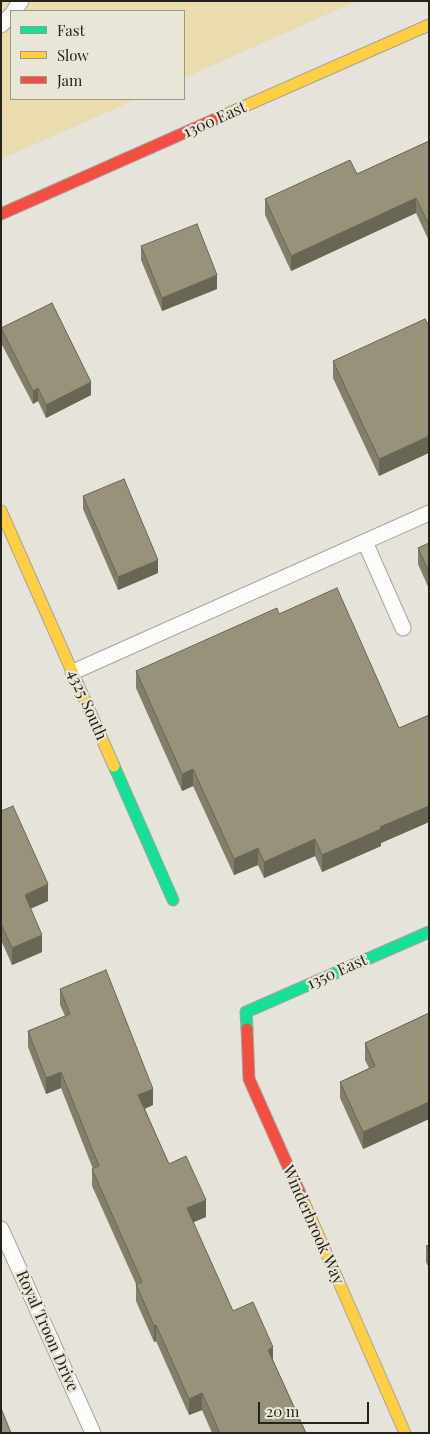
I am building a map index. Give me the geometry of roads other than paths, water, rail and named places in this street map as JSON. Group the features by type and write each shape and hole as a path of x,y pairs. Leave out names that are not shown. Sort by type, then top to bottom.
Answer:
{"street":[{"name":"1300 East","path":"1,214 429,25"},
{"name":"4325 South","path":"1,511 173,900"},
{"name":"1350 East","path":"246,1012 429,932"},
{"name":"Winderbrook Way","path":"246,1012 248,1079 405,1433"}],"lane":[{"path":"1,25 10,16"},
{"path":"73,672 429,513"},
{"path":"365,542 403,628"},
{"name":"Royal Troon Drive","path":"1,1229 94,1433"}]}
